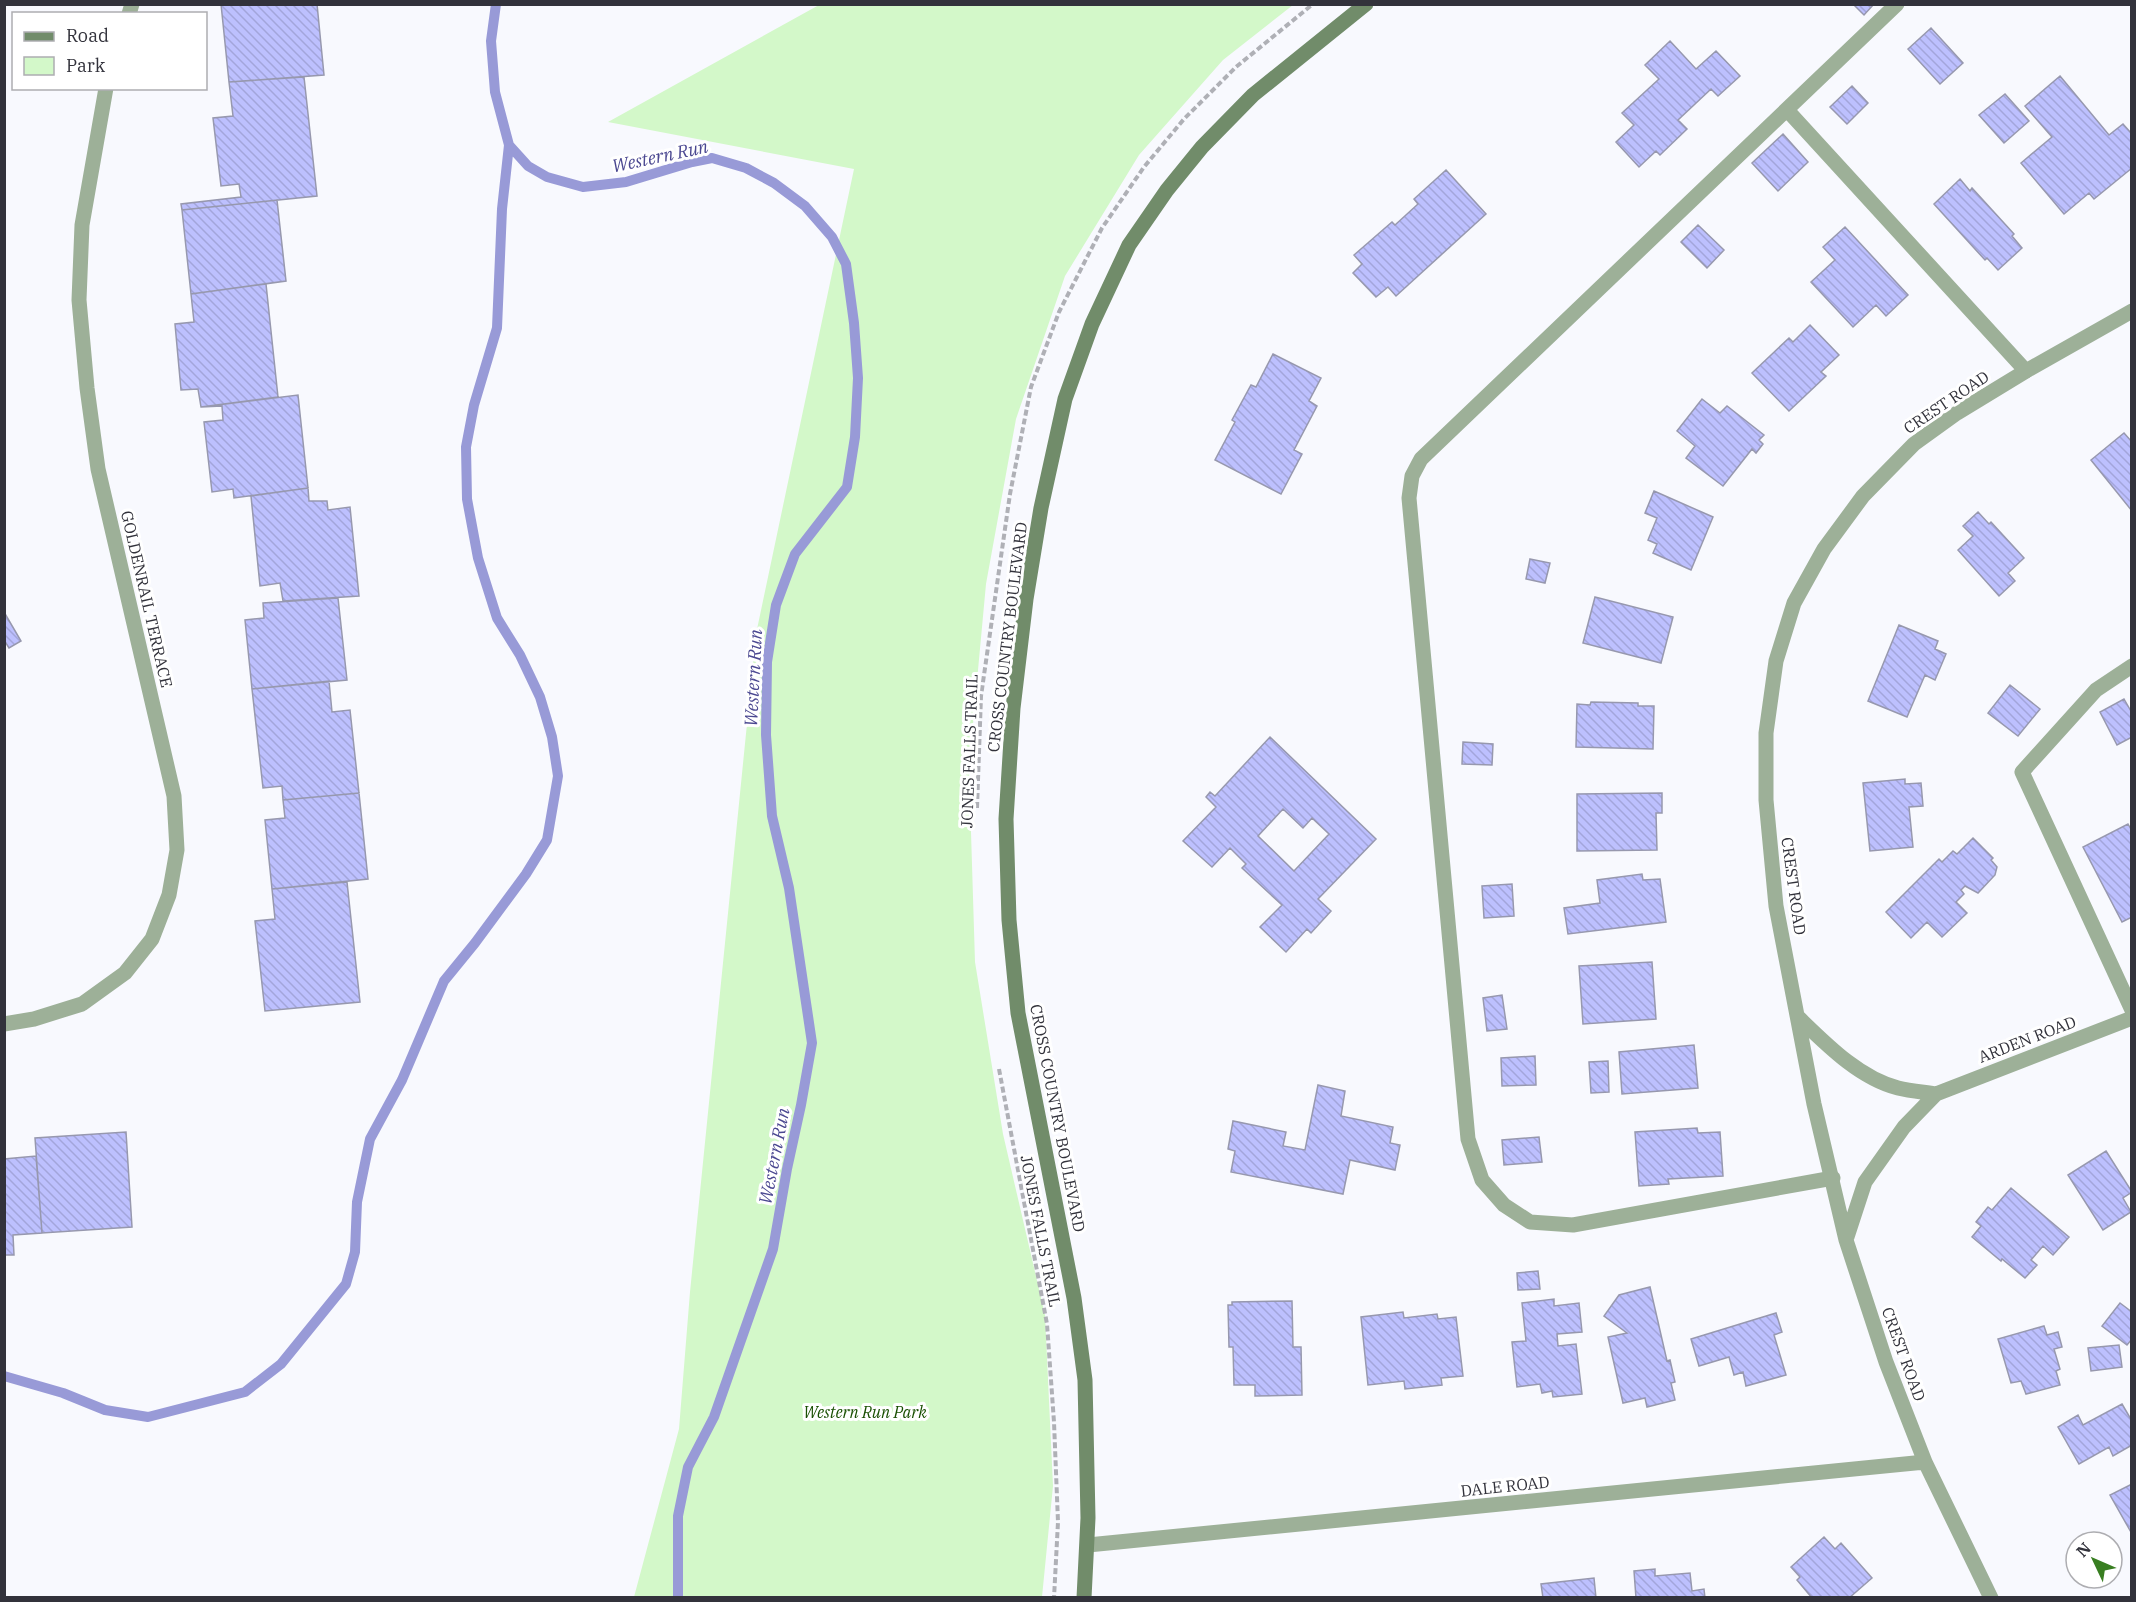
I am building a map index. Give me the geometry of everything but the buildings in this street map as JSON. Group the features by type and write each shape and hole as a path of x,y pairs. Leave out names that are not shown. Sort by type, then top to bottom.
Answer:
{"main road":[{"name":"CROSS COUNTRY BOULEVARD","path":"1084,1598 1088,1545 1085,1380 1074,1298 1018,1013 1010,920 1006,819 1013,708 1026,599 1041,508 1065,399 1092,324 1129,245 1167,190 1203,147 1253,95 1366,4"}],"street":[{"path":"1833,1178 1573,1225 1530,1222 1504,1204 1482,1180 1468,1139 1409,498 1412,476 1421,459 1788,111 1897,4"},
{"name":"GOLDENRAIL TERRACE","path":"4,1024 34,1019 82,1004 125,973 152,939 169,896 177,850 174,796 98,469 86,377 79,300 82,225 106,90"},
{"path":"1788,111 2026,371"},
{"name":"CREST ROAD","path":"1991,1598 1925,1462 1886,1362 1846,1240 1814,1104 1776,906 1766,800 1767,722 1776,661 1794,603 1824,549 1863,496 1914,444 1957,413 2132,311"},
{"path":"2132,666 2096,690 2022,772 2132,1010"},
{"name":"ARDEN ROAD","path":"1798,1017 1833,1050 1859,1070 1897,1088 1936,1094"},
{"name":"ARDEN ROAD","path":"1846,1240 1865,1182 1904,1127 1936,1094 2132,1018"},
{"name":"DALE ROAD","path":"1088,1545 1925,1462"}],"path":[{"name":"JONES FALLS TRAIL","path":"977,810 981,696 1010,494 1031,387 1059,312 1102,228 1144,167 1184,119 1236,67 1313,4"},
{"name":"JONES FALLS TRAIL","path":"999,1065 1047,1324 1058,1522 1054,1598"}],"green space":[{"name":"Western Run Park","path":"819,5 1293,5 1223,60 1139,155 1065,276 1016,419 986,584 969,767 975,962 1003,1134 1045,1315 1053,1486 1042,1597 634,1597 679,1429 690,1292 756,634 854,169 608,122"}],"waterway":[{"name":"Western Run","path":"496,4 491,41 495,92 509,145 528,166 547,177 583,187 626,182 712,158 746,168 774,183 805,206 832,237 846,264 854,323 858,378 855,437 847,487 795,554 776,605 767,662 766,735 772,816 789,888 812,1043 773,1249 714,1417 688,1467 678,1516 678,1598"},
{"path":"4,1376 63,1393 105,1410 148,1417 245,1392 281,1364 346,1284 355,1252 357,1202 370,1139 402,1080 444,981 526,874 547,840 558,776 552,737 540,697 520,655 497,618 478,558 467,499 466,447 474,405 497,328 502,209 509,145"}]}
